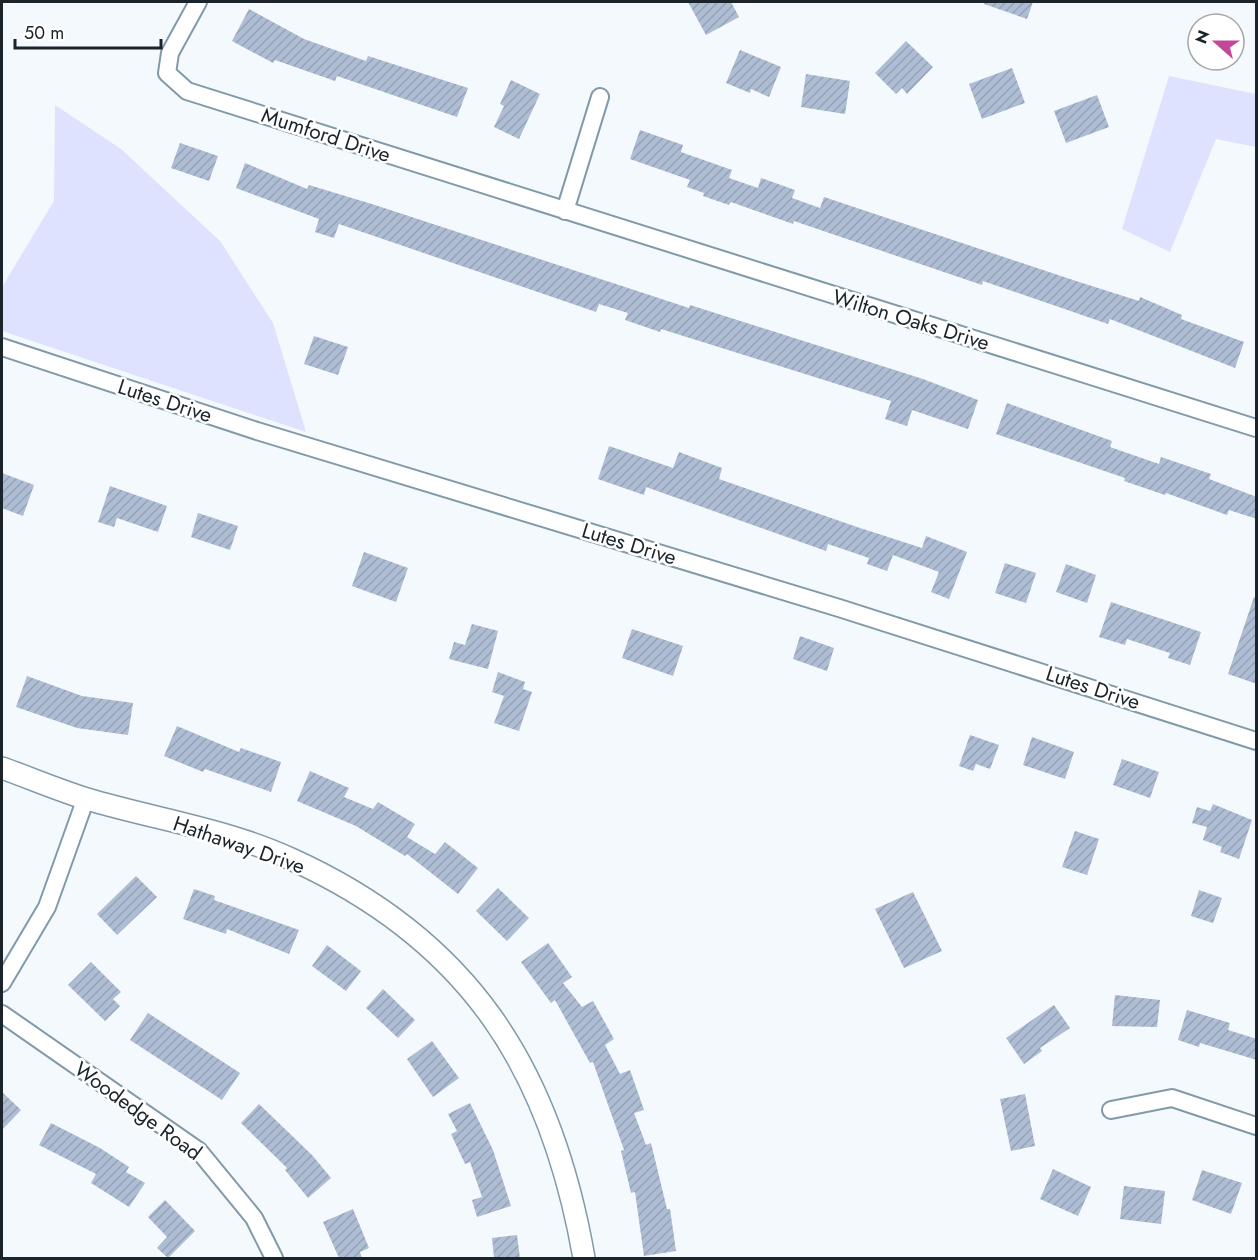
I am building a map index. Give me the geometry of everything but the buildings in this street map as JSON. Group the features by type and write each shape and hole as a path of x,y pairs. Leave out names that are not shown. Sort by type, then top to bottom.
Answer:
{"street":[{"name":"Mumford Drive","path":"198,2 170,53 167,73 187,91 565,211"},
{"path":"565,211 600,97"},
{"name":"Wilton Oaks Drive","path":"565,211 1257,428"},
{"name":"Lutes Drive","path":"2,347 269,435 839,608 1257,741"},
{"name":"Hathaway Drive","path":"2,768 86,798 228,837 290,858 386,911 425,941 459,974 500,1027 532,1082 556,1141 576,1210 584,1258"},
{"path":"2,983 47,907 86,798"},
{"name":"Woodedge Road","path":"2,1014 199,1151 254,1218 274,1258"},
{"path":"1111,1110 1172,1098 1257,1126"}],"shaded area":[{"path":"1169,76 1256,94 1256,147 1216,139 1170,252 1122,229"},
{"path":"55,105 121,149 220,241 273,323 306,432 2,331 2,287 54,201"}]}
